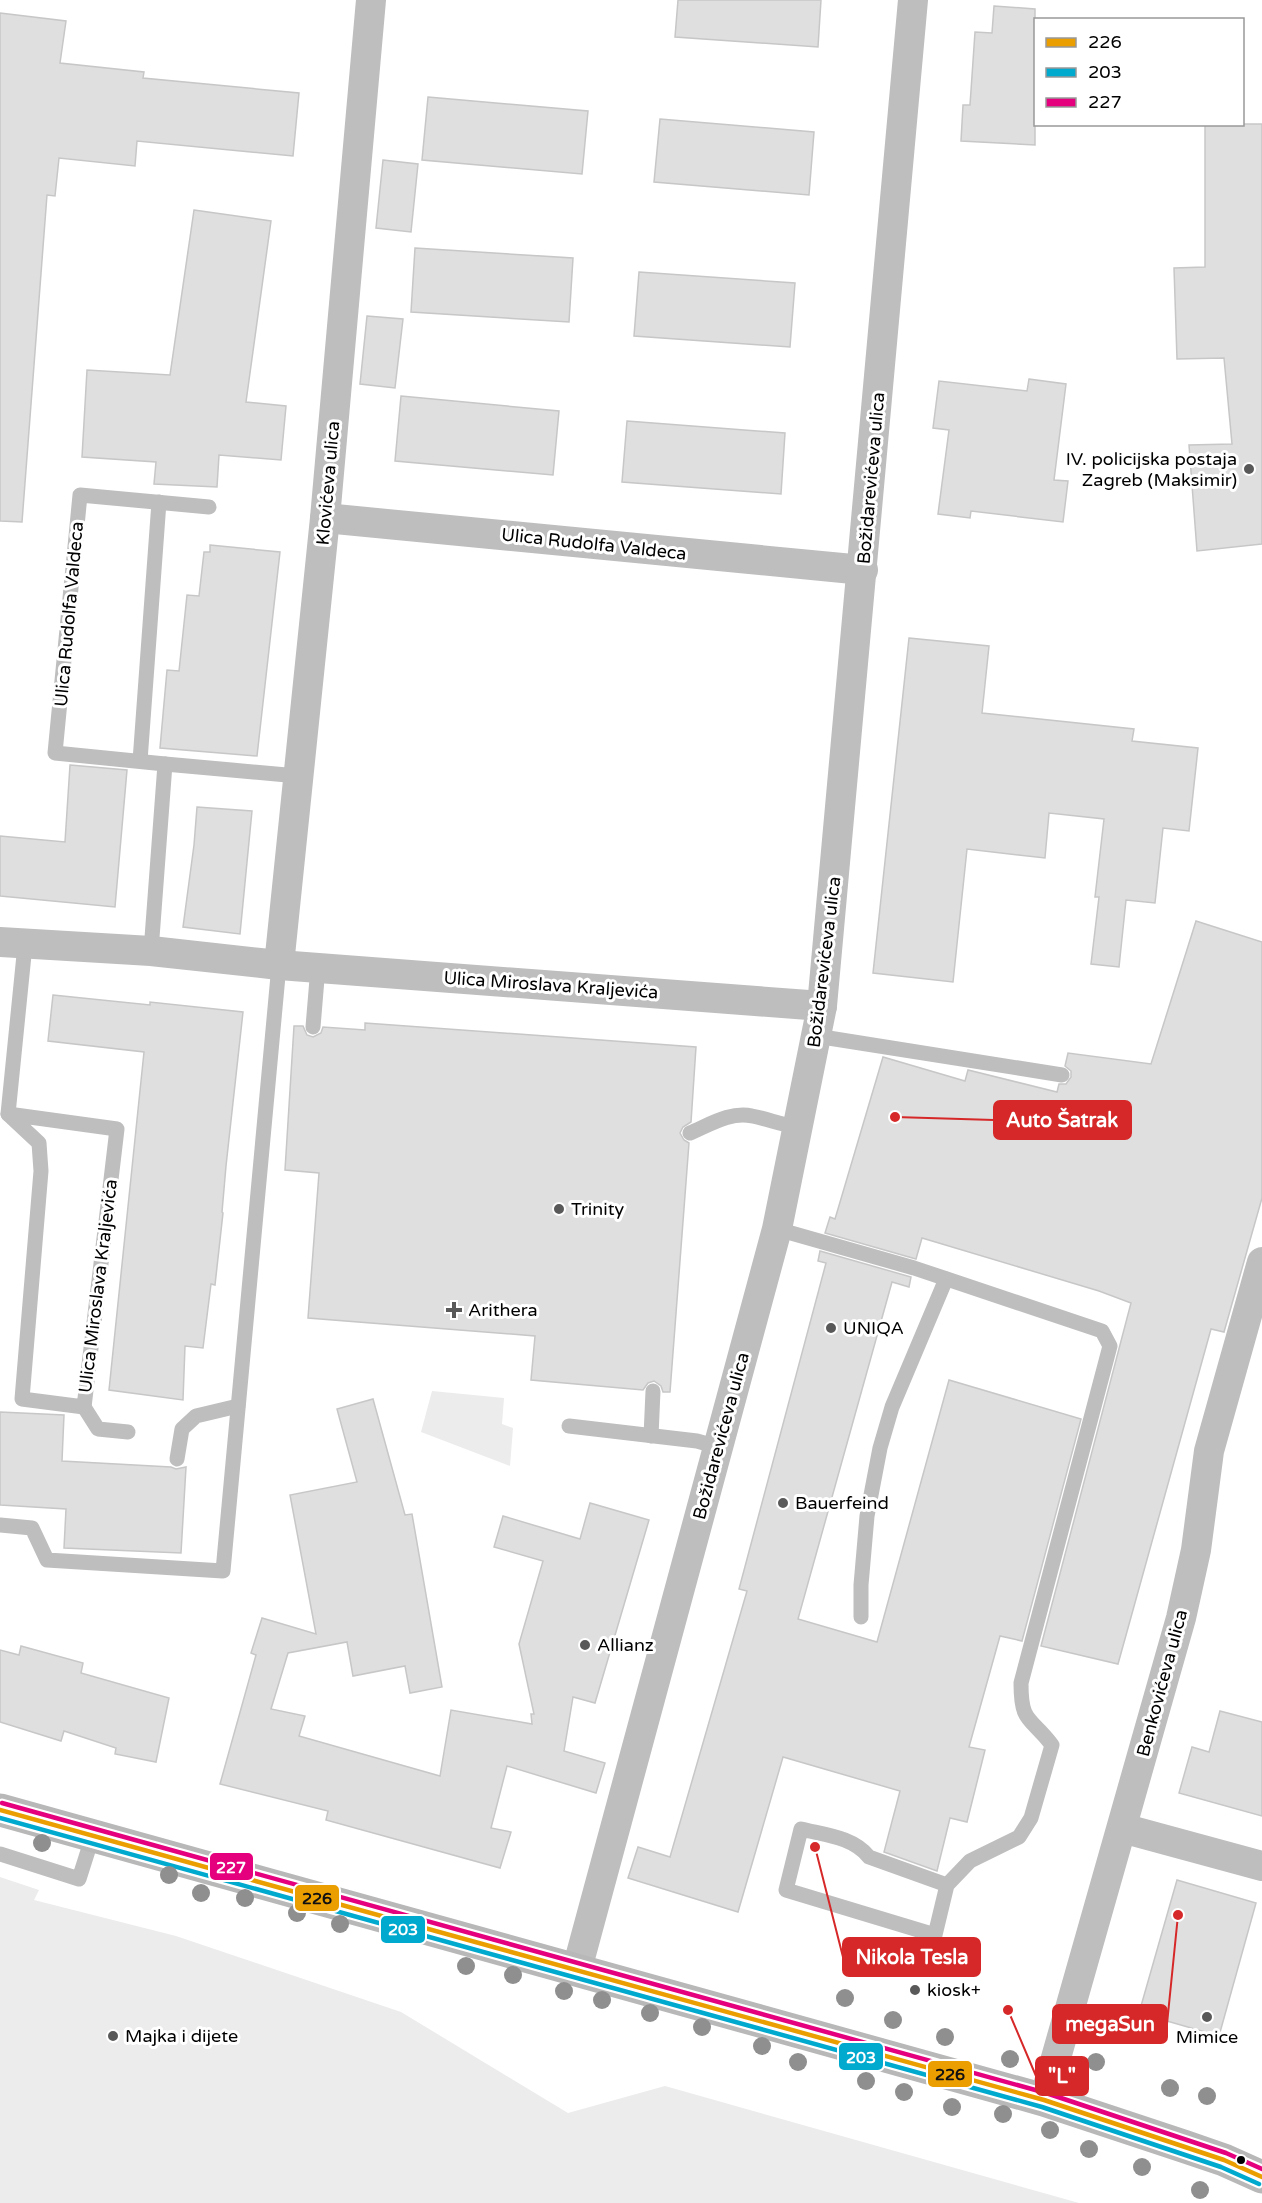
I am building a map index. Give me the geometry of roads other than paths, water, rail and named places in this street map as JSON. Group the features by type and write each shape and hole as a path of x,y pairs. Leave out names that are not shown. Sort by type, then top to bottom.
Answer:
{"main road":[{"path":"0,1810 1044,2100 1205,2153 1262,2177"}],"street":[{"name":"Klovićeva ulica","path":"279,965 325,518 371,0"},
{"name":"Božidarevićeva ulica","path":"577,1969 777,1229 822,1006 913,0"},
{"name":"Ulica Rudolfa Valdeca","path":"325,518 863,570"},
{"name":"Ulica Miroslava Kraljevića","path":"12,943 151,951 279,965 822,1006"},
{"name":"Benkovićeva ulica","path":"1044,2100 1181,1618 1196,1550 1209,1451 1262,1262"},
{"path":"1122,1828 1262,1866"}],"lane":[{"name":"Ulica Rudolfa Valdeca","path":"209,507 80,495 55,753 298,776"},
{"path":"140,762 159,502"},
{"path":"151,951 165,764"},
{"name":"Ulica Miroslava Kraljevića","path":"8,1114 117,1129 84,1407 22,1399 41,1171 39,1143 8,1114 12,943"},
{"path":"0,1525 32,1528 47,1560 223,1571 279,965"},
{"path":"313,1027 318,967"},
{"path":"816,1036 1062,1075"},
{"path":"690,1132 725,1118 750,1115 779,1125 798,1127"},
{"path":"777,1229 946,1279 1102,1331 1110,1346 1021,1683 1021,1705 1028,1721 1052,1745 1031,1818 1019,1838 970,1862 947,1885 935,1935 786,1890 801,1829 851,1842 869,1857 947,1885"},
{"path":"861,1617 861,1585 867,1516 880,1448 892,1407 946,1279"},
{"path":"651,1436 653,1391"},
{"path":"177,1460 182,1429 196,1416 238,1406"},
{"path":"84,1407 98,1429 128,1432"},
{"path":"569,1426 697,1441 718,1447"},
{"path":"0,1854 79,1879 93,1835"}],"place":[{"name":"IV. policijska postaja Zagreb (Maksimir)","path":"1249,469"},
{"name":"Auto Šatrak","path":"895,1117"},
{"name":"Trinity","path":"559,1209"},
{"name":"Arithera","path":"454,1310"},
{"name":"UNIQA","path":"831,1328"},
{"name":"Bauerfeind","path":"783,1503"},
{"name":"Allianz","path":"585,1645"},
{"name":"Nikola Tesla","path":"815,1847"},
{"name":"megaSun","path":"1178,1915"},
{"name":"kiosk+","path":"915,1990"},
{"name":"\"L\"","path":"1008,2010"},
{"name":"Mimice","path":"1207,2017"},
{"name":"Majka i dijete","path":"113,2036"}]}
